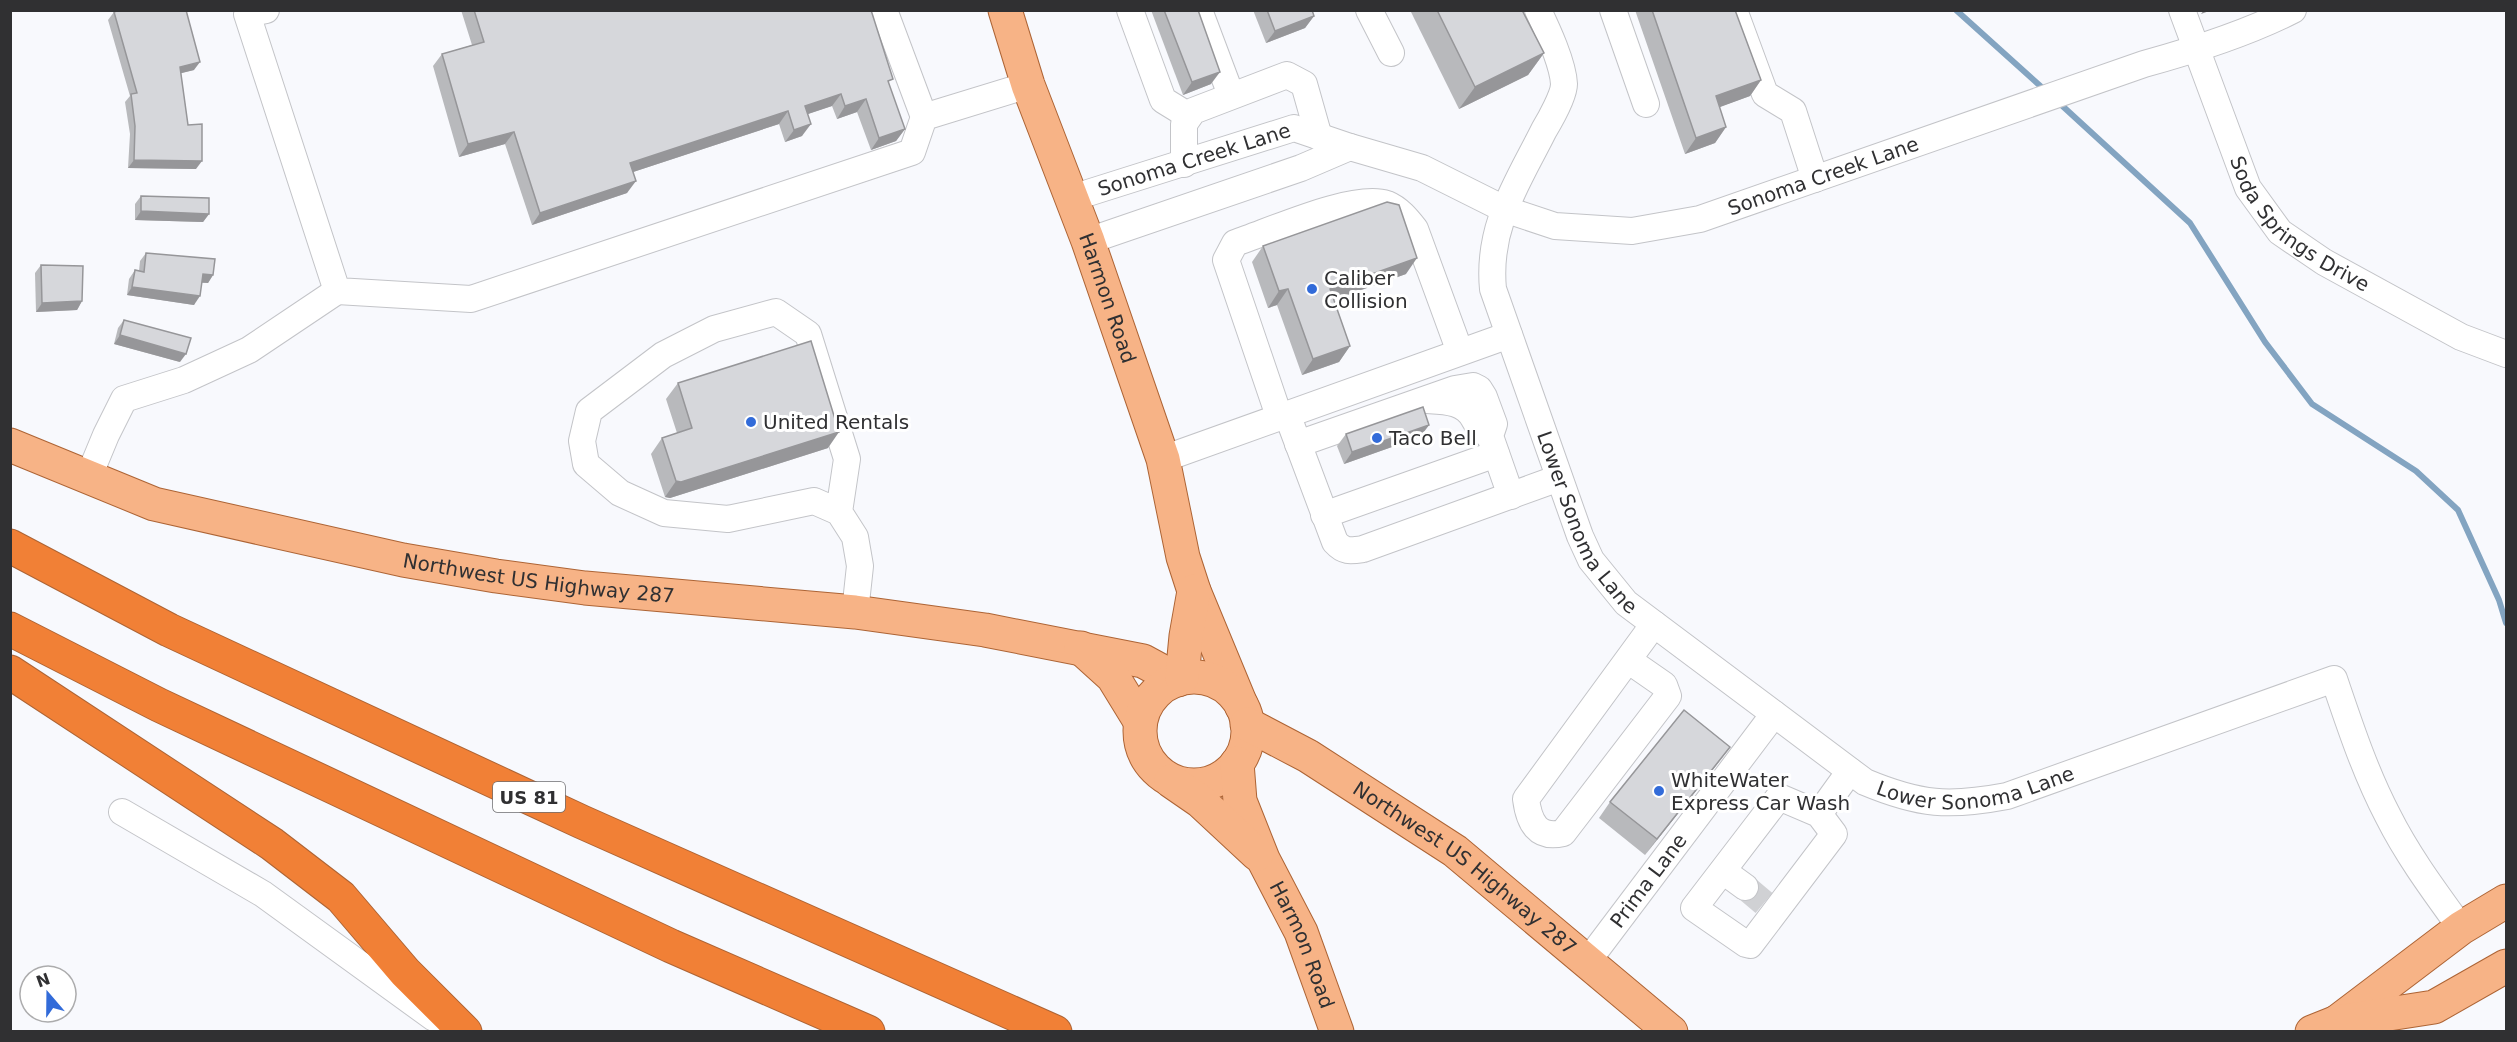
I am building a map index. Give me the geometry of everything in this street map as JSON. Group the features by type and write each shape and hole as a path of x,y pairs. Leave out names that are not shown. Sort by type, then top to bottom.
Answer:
{"highway":[{"name":"US 81","path":"10,546 169,630 571,817 1055,1032"},
{"path":"10,629 170,710 671,946 868,1032"},
{"path":"10,672 272,844 312,874 341,897 405,972 465,1032"}],"main road":[{"name":"Harmon Road","path":"1005,10 1028,85 1088,241 1163,459 1183,557 1194,591 1244,716"},
{"name":"Northwest US Highway 287","path":"10,445 154,504 403,560 585,588 855,612 985,630 1143,660 1180,679"},
{"name":"Harmon Road","path":"1180,679 1194,591"},
{"path":"1080,647 1113,677 1140,721"},
{"path":"1200,678 1217,683 1232,693 1244,716 1247,738 1238,762 1221,777 1200,784 1172,781 1159,773 1147,759 1140,741 1140,721 1147,703 1161,688 1180,679 1200,678"},
{"name":"Northwest US Highway 287","path":"1244,716 1455,850 1671,1032"},
{"name":"Harmon Road","path":"1238,762 1239,801 1263,859 1301,932 1336,1032"},
{"name":"Harmon Road","path":"1159,773 1200,801 1263,859"},
{"path":"2325,1027 2461,928 2506,901"},
{"path":"2325,1027 2434,1007 2506,966"}],"street":[{"path":"266,10 247,14 337,291"},
{"path":"89,476 124,399 184,380 249,350 337,291 471,299 912,152 924,117 884,10"},
{"path":"1369,10 1391,53"},
{"name":"Lower Sonoma Lane","path":"1538,10 1550,34 1564,85 1552,115 1504,208 1493,244 1491,269 1493,289 1580,536 1591,560 1626,603 1865,782 1899,796 1937,803 1971,802 1998,797 2334,679 2371,782 2389,818 2415,863 2461,928"},
{"path":"1613,10 1646,104"},
{"path":"1734,10 1765,94 1793,111 1815,179"},
{"name":"Soda Springs Drive","path":"2182,10 2248,188 2280,232 2324,262 2461,337 2506,354"},
{"name":"Sonoma Creek Lane","path":"1072,198 1294,128 1422,168 1504,208 1555,226 1632,231 1700,219 2144,64 2195,50 2270,22 2293,10"},
{"path":"1134,12 1153,43 1163,71 1163,100 1189,116"},
{"path":"1199,21 1209,54 1231,95"},
{"path":"1184,164 1184,124 1193,111 1287,75 1304,84 1319,137"},
{"path":"924,117 1028,85"},
{"name":"Sonoma Creek Lane","path":"1088,241 1300,168 1350,147"},
{"path":"1460,352 1415,229 1402,214 1388,204 1370,202 1347,204 1235,243 1226,260 1283,415 1298,444 1335,542 1341,549 1349,551 1362,549 1560,478"},
{"path":"839,512 847,459 812,346 808,334 776,312 714,329 663,355 588,411 582,441 586,464 620,493 664,513 728,519 814,501 839,512 855,537 860,566 855,612"},
{"path":"1163,459 1509,335"},
{"path":"1298,444 1455,389 1473,386 1484,397 1494,424 1493,445 1510,496"},
{"path":"1324,515 1493,445"},
{"path":"1628,660 1664,685 1668,696 1563,833 1550,836 1538,831 1528,814 1526,799 1654,624"},
{"name":"Prima Lane","path":"1587,962 1774,714"},
{"path":"1819,814 1850,771"},
{"path":"1779,797 1819,814 1834,834 1761,900 1750,945 1694,908 1779,797"},
{"path":"122,812 262,894 453,1032"},
{"path":"1723,871 1761,900"}],"building":[{"path":"120,10 186,10 200,62 180,67 188,125 202,124 202,161 134,160 135,126 131,94 137,93 114,12"},
{"path":"474,10 871,10 893,79 888,81 905,129 879,138 866,99 845,106 841,94 805,106 811,124 794,130 788,111 630,163 636,181 540,213 514,132 468,144 442,54 484,42"},
{"path":"1164,10 1198,10 1220,72 1192,82"},
{"path":"1267,10 1312,10 1314,16 1275,31"},
{"path":"1437,10 1522,10 1544,53 1475,87"},
{"path":"1652,10 1735,10 1761,80 1716,96 1726,127 1696,138"},
{"path":"141,196 209,198 209,214 141,211"},
{"name":"Caliber Collision","path":"1387,202 1399,205 1417,258 1330,289 1350,346 1313,359 1288,289 1279,291 1263,246"},
{"path":"146,253 215,259 213,275 203,274 200,296 132,287 135,270 144,272"},
{"path":"41,265 83,266 82,301 42,303"},
{"path":"124,320 191,338 186,354 120,335"},
{"name":"United Rentals","path":"811,341 839,432 681,482 676,481 662,438 692,428 678,383"},
{"path":"1423,407 1429,425 1352,452 1346,434"},
{"name":"WhiteWater Express Car Wash","path":"1684,710 1730,747 1657,839 1610,802"}],"waterway":[{"path":"1956,10 2047,92"},
{"path":"2057,101 2190,223 2265,342 2312,404 2416,471 2458,510 2499,600 2506,623"}],"tunnel":[{"path":"1745,887 1764,903"}],"place":[{"name":"Caliber Collision","path":"1312,289"},
{"name":"United Rentals","path":"751,422"},
{"name":"Taco Bell","path":"1377,438"},
{"name":"WhiteWater Express Car Wash","path":"1659,791"}]}
